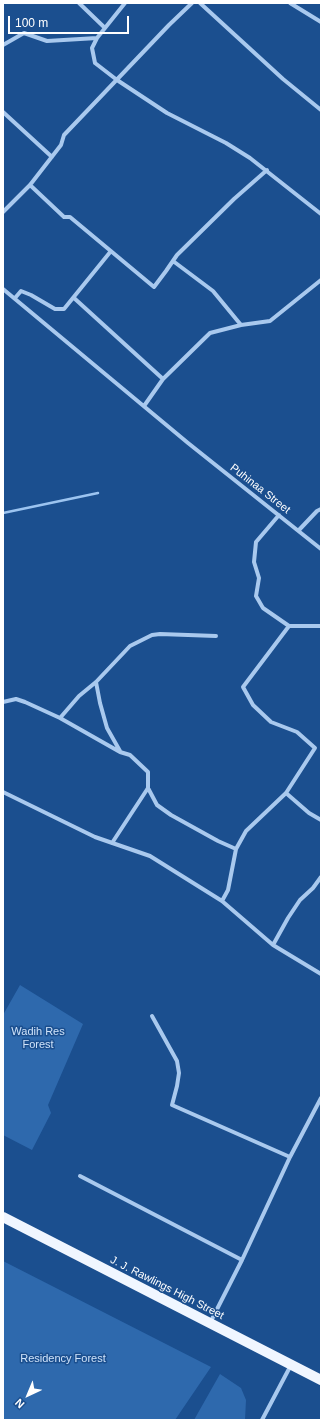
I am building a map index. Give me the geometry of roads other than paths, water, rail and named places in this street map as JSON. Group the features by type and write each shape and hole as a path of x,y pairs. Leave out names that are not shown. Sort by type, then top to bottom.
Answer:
{"main road":[{"name":"J. J. Rawlings High Street","path":"3,1217 321,1380"}],"street":[{"path":"79,3 105,28"},
{"path":"125,3 97,38 92,48 95,63 117,80 167,113 226,143 267,170 321,214"},
{"path":"3,212 30,185 61,145 64,135 168,25 192,3"},
{"path":"200,3 283,79 321,110"},
{"path":"290,3 321,22"},
{"path":"3,45 24,33 47,41 97,38"},
{"path":"3,112 52,157"},
{"path":"30,185 64,217 70,217 154,287 177,255 234,199 267,170"},
{"path":"15,298 21,291 55,309 64,309 111,251"},
{"path":"173,261 213,291 241,325"},
{"path":"144,406 163,379 210,333 241,325 270,321 321,280"},
{"name":"Puhinaa Street","path":"3,289 188,443 321,549"},
{"path":"74,298 163,379"},
{"path":"298,530 316,511 321,509"},
{"path":"279,515 256,542 254,562 258,578 256,596 263,608 289,626 321,626"},
{"path":"222,901 228,890 236,849 246,831 286,792 315,748 296,732 271,722 253,705 243,687 289,626"},
{"path":"60,718 79,696 96,682 130,646 152,635 160,634 216,636"},
{"path":"96,682 107,728 120,752"},
{"path":"3,702 16,699 60,718 120,752 130,755 148,772 148,788 158,805 171,815 218,841 236,849"},
{"path":"112,843 148,788"},
{"path":"3,792 95,836 150,856 222,901 273,945 321,974"},
{"path":"286,792 310,813 321,820"},
{"path":"273,945 300,900 314,888 321,877"},
{"path":"152,1016 177,1061 179,1072 172,1105 290,1157"},
{"path":"210,1323 242,1260 290,1157 319,1107 321,1098"},
{"path":"80,1176 242,1260"},
{"path":"262,1420 291,1365"}],"waterway":[{"path":"3,513 98,493"}],"park label":[{"name":"Wadih Res Forest","path":"38,1038"},
{"name":"Residency Forest","path":"63,1359"}]}
